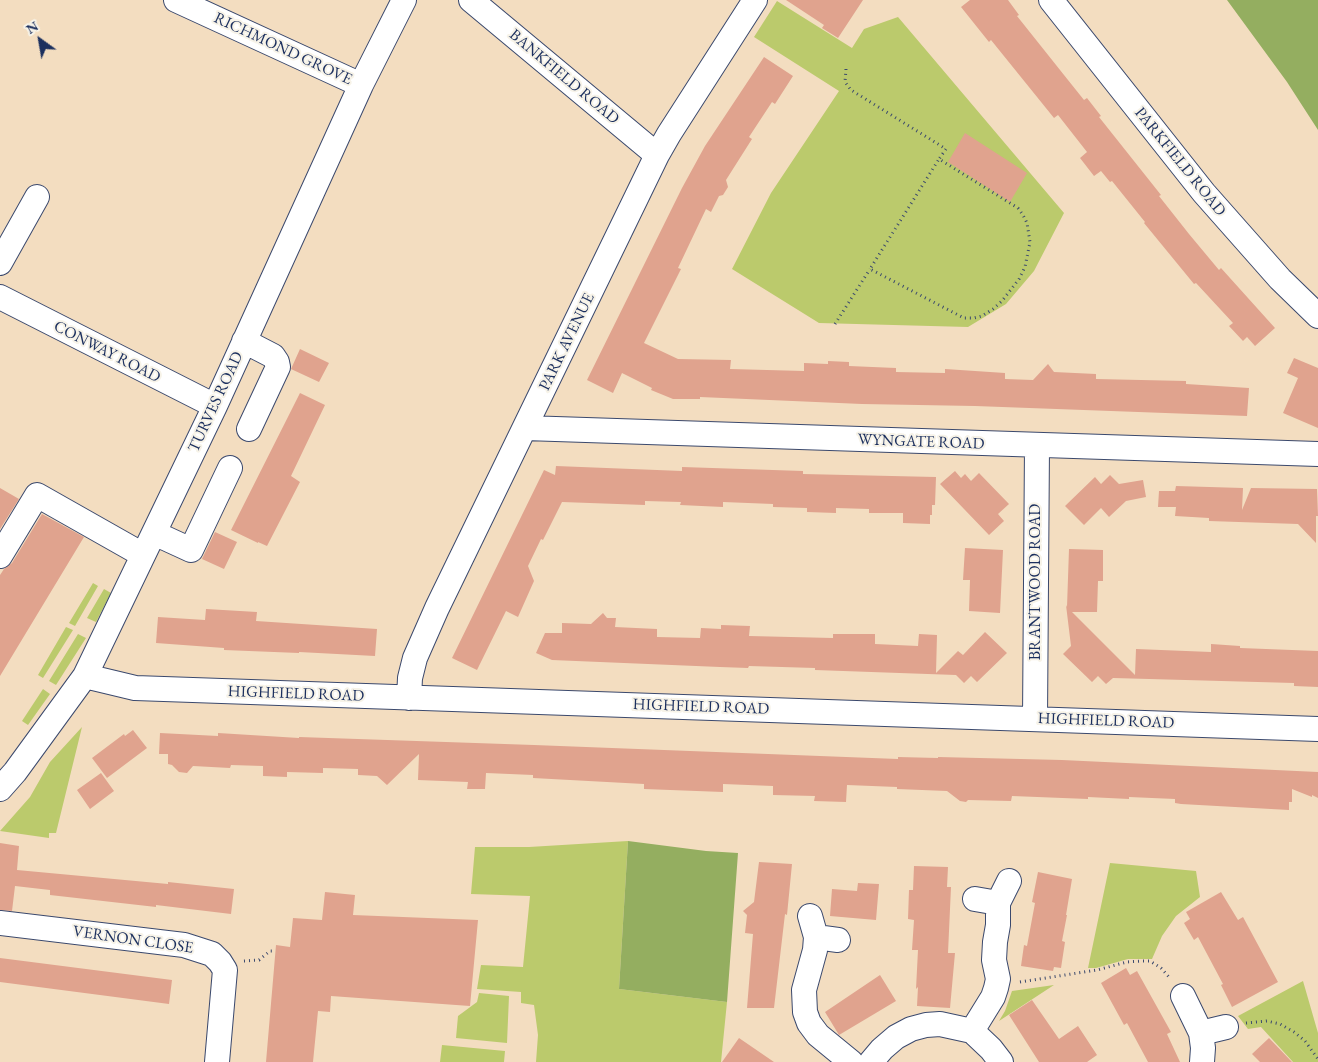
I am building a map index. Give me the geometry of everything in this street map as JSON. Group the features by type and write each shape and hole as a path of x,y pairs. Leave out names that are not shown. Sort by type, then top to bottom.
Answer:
{"street":[{"name":"RICHMOND GROVE","path":"176,0 362,85"},
{"name":"TURVES ROAD","path":"5,774 85,676 215,406 362,85 404,0"},
{"name":"BANKFIELD ROAD","path":"471,0 657,155"},
{"name":"PARK AVENUE","path":"409,698 410,678 415,658 437,608 657,155 756,0"},
{"name":"PARKFIELD ROAD","path":"1051,0 1204,193 1269,266 1318,316"},
{"path":"0,263 37,197"},
{"name":"CONWAY ROAD","path":"0,297 215,406"},
{"path":"244,342 273,356 278,367 249,429"},
{"name":"WYNGATE ROAD","path":"525,428 1318,454"},
{"name":"BRANTWOOD ROAD","path":"1036,719 1037,446"},
{"path":"154,533 191,550 230,468"},
{"path":"0,556 36,495 143,555"},
{"name":"HIGHFIELD ROAD","path":"85,676 135,688 1318,729"},
{"path":"972,1031 993,997 996,988 998,979 994,960 998,925 998,903 1009,881"},
{"path":"975,899 998,903"},
{"name":"VERNON CLOSE","path":"0,923 184,945 212,954 220,962 224,970 217,1062"},
{"path":"821,931 804,990 805,1012 809,1023 818,1035 851,1062"},
{"path":"1177,988 1201,1033 1202,1062"},
{"path":"871,1062 882,1049 911,1029 940,1024 972,1031 986,1043 1001,1062"},
{"path":"1201,1033 1234,1025"}],"path":[{"path":"835,324 946,148 851,90 845,82 846,69"},
{"path":"870,269 964,318 974,318 993,309 1002,301 1019,279 1025,267 1030,242 1024,215 1018,208 939,159"},
{"path":"241,962 259,960 270,951 275,951"},
{"path":"1012,983 1097,970 1127,962 1142,961 1150,962 1161,968 1177,988"},
{"path":"1234,1025 1267,1021 1280,1024 1305,1041 1318,1059"}],"green space":[{"path":"1227,0 1318,0 1318,130 1287,82"},
{"path":"777,1 852,48 864,29 898,17 1064,213 1034,271 1006,304 968,327 819,323 732,269 771,193 839,91 754,37"},
{"path":"93,583 98,586 75,626 69,623"},
{"path":"104,589 111,593 96,622 87,618"},
{"path":"66,627 73,630 43,678 38,675"},
{"path":"78,634 86,638 56,685 49,681"},
{"path":"43,689 50,694 28,725 22,721"},
{"path":"82,727 56,833 49,833 49,838 0,831 30,797 50,762"},
{"path":"628,841 619,989 727,1002 721,1062 536,1062 538,1035 534,1005 521,1003 521,992 477,989 481,965 523,967 530,896 471,894 475,847 529,847"},
{"path":"628,841 738,853 727,1002 619,989"},
{"path":"1110,863 1196,871 1200,897 1176,916 1162,936 1152,959 1128,959 1096,968 1088,968"},
{"path":"1303,981 1318,1033 1318,1062 1293,1062 1261,1027 1248,1029 1238,1016"},
{"path":"1054,985 999,1021 1005,1011 1012,991"},
{"path":"479,993 509,996 507,1043 456,1038 458,1016 477,1002"},
{"path":"442,1045 505,1051 504,1062 440,1062"}],"building":[{"path":"786,0 863,0 838,38 822,28 824,25"},
{"path":"970,0 1008,0 1019,15 1017,16 1084,100 1087,98 1101,116 1099,117 1161,195 1159,196 1189,234 1219,270 1221,268 1275,328 1255,346 1247,337 1243,341 1229,326 1233,323 1196,283 1194,284 1112,181 1110,182 1101,171 1094,176 1080,158 1087,152 1058,115 1054,118 991,40 989,42 961,7"},
{"path":"764,57 793,76 775,104 772,102 749,137 752,139 726,180 728,187 723,195 719,196 711,212 706,209 678,268 681,269 644,343 678,359 731,360 730,369 804,371 804,363 828,364 828,361 849,362 849,366 896,368 896,372 945,373 945,369 1005,373 1005,379 1033,380 1048,364 1054,372 1096,374 1096,379 1186,381 1186,384 1249,388 1247,416 700,397 700,399 673,399 651,390 652,388 622,373 613,393 587,380 682,188 705,146"},
{"path":"965,133 1027,173 1010,202 948,162"},
{"path":"300,349 329,363 319,382 291,369"},
{"path":"1294,358 1318,368 1318,428 1283,413 1298,378 1287,373"},
{"path":"300,393 325,405 291,476 300,482 267,546 231,530"},
{"path":"556,466 682,471 682,467 803,471 803,474 936,477 935,505 932,505 930,524 903,523 903,513 869,513 869,509 836,508 836,513 807,512 807,508 773,507 773,504 723,502 723,507 680,505 681,502 645,501 645,505 562,502 528,566 534,581 518,617 506,611 477,670 452,658 544,470 555,475"},
{"path":"955,471 961,478 965,474 971,481 979,473 1009,504 998,514 1004,521 989,535 940,484"},
{"path":"1110,475 1119,484 1143,480 1146,497 1126,501 1109,517 1101,508 1084,525 1065,506 1095,477 1101,484"},
{"path":"1176,486 1243,488 1242,510 1251,488 1317,489 1316,543 1298,524 1209,521 1209,518 1175,516 1176,507 1158,507 1159,491 1175,491"},
{"path":"0,488 19,499 0,529"},
{"path":"42,514 84,537 0,676 0,575 12,563"},
{"path":"215,532 237,542 224,569 202,559"},
{"path":"965,548 1003,550 1000,613 969,611 970,580 963,580"},
{"path":"1069,549 1103,550 1103,581 1098,581 1097,612 1072,612 1135,675 1136,649 1211,652 1211,644 1240,646 1240,648 1318,651 1318,687 1294,686 1294,683 1113,678 1106,684 1098,676 1092,682 1063,654 1071,646 1066,605 1067,607"},
{"path":"206,609 257,612 256,621 377,629 375,656 224,650 224,648 156,643 158,617 205,620"},
{"path":"603,613 607,618 616,618 615,627 657,629 657,637 700,638 701,628 721,629 721,625 750,626 749,636 833,638 833,634 875,634 875,644 918,646 919,634 937,635 936,673 958,651 963,655 985,632 1007,653 977,682 971,676 964,683 956,675 815,670 815,668 749,666 748,668 552,660 536,653 545,633 562,633 562,623 591,624"},
{"path":"133,730 147,748 107,778 92,758 124,734 125,736"},
{"path":"160,733 218,736 218,733 299,738 898,759 898,757 938,757 1062,760 1318,772 1318,798 1292,789 1292,802 1289,802 1289,810 1181,804 1175,803 1175,799 1129,797 1129,799 1088,797 1088,799 1012,796 1011,801 968,800 966,802 960,801 947,791 847,785 846,802 814,801 815,796 773,795 773,786 723,784 723,792 644,789 644,784 533,778 533,775 486,773 485,789 467,789 468,782 418,780 419,754 387,785 377,776 358,775 358,769 323,768 323,773 287,772 287,777 263,776 263,766 231,765 230,768 193,766 187,773 179,772 172,765 168,764 168,754 159,754"},
{"path":"101,773 114,791 90,809 77,790"},
{"path":"0,843 19,846 17,870 234,889 231,914 50,895 50,890 15,886 12,911 0,910"},
{"path":"759,862 792,864 774,1008 747,1008 753,934 745,933 747,915 743,911 754,902"},
{"path":"914,866 948,867 947,887 951,887 948,953 955,953 950,1008 917,1006 918,950 912,950 914,920 908,919 909,890 913,890"},
{"path":"1038,872 1072,879 1062,941 1065,942 1061,968 1054,967 1053,971 1021,966 1024,945 1027,946 1035,903 1032,902"},
{"path":"858,883 879,884 876,920 830,916 832,889 857,891"},
{"path":"325,892 355,895 353,915 478,920 470,1006 331,996 330,1012 318,1011 313,1062 266,1062 276,945 290,947 293,918 322,920"},
{"path":"1221,892 1238,920 1243,917 1278,982 1232,1007 1221,985 1223,984 1198,937 1194,940 1184,923 1190,919 1186,912"},
{"path":"0,958 172,980 169,1004 0,982"},
{"path":"1126,968 1130,975 1137,971 1171,1032 1167,1034 1180,1062 1148,1062 1127,1023 1124,1025 1101,983"},
{"path":"880,975 896,1001 839,1035 825,1012"},
{"path":"1032,1000 1059,1039 1078,1026 1097,1055 1087,1062 1039,1062 1009,1015"},
{"path":"739,1038 774,1062 722,1062"},
{"path":"1269,1038 1292,1062 1260,1062 1252,1054"}]}
